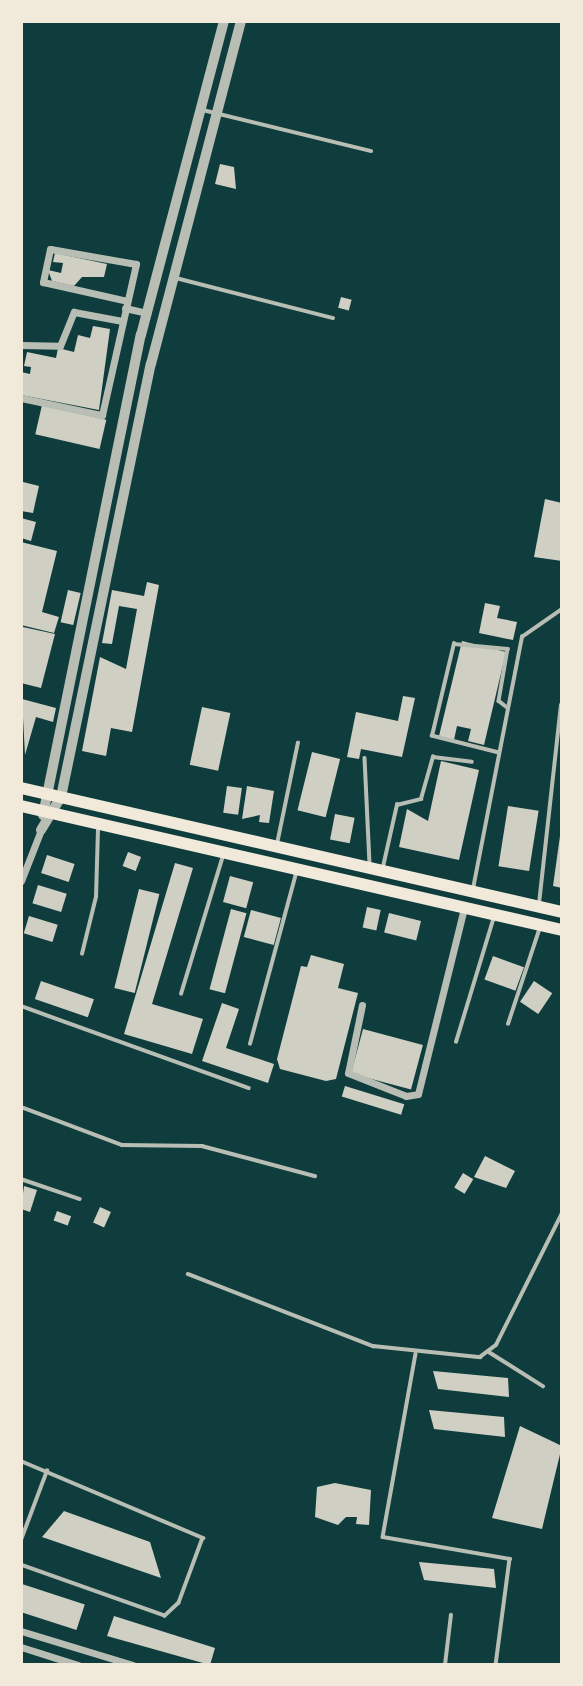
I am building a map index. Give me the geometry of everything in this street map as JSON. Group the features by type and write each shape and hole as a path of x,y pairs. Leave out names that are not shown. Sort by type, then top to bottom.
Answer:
{"main road":[{"path":"21,788 562,912"},
{"path":"21,806 562,930"}],"street":[{"path":"49,812 47,794 147,313 224,21"},
{"path":"21,881 49,812 61,797 172,277 241,21"},
{"path":"21,398 102,415 122,321 126,304 136,264 61,247 46,254 40,275 47,284 126,304 147,313"},
{"path":"21,345 60,346 74,312 122,321"},
{"path":"130,399 144,401"},
{"path":"362,1005 348,1073 406,1096 418,1094 464,908"},
{"path":"21,1631 132,1665"},
{"path":"21,1647 78,1665"}],"lane":[{"path":"201,110 371,151"},
{"path":"172,277 333,318"},
{"path":"473,891 522,637 562,609"},
{"path":"500,753 432,736 454,644 508,649 499,705 508,708"},
{"path":"538,906 561,705"},
{"path":"276,846 298,743"},
{"path":"375,869 397,805 421,799 433,757 472,762"},
{"path":"365,758 375,869"},
{"path":"82,954 96,897 99,823"},
{"path":"181,994 224,852"},
{"path":"250,1044 297,869"},
{"path":"456,1042 495,915"},
{"path":"508,1024 540,925"},
{"path":"21,1006 249,1088"},
{"path":"21,1107 122,1145 202,1146 314,1176"},
{"path":"21,1179 80,1199"},
{"path":"188,1274 373,1346 466,1359 489,1352 562,1213"},
{"path":"489,1352 543,1386"},
{"path":"416,1354 383,1537 510,1559 496,1665"},
{"path":"21,1461 203,1538 179,1603 165,1616 21,1565"},
{"path":"21,1540 47,1471"},
{"path":"445,1665 452,1615"}],"building":[{"path":"220,164 234,167 236,189 215,184"},
{"path":"55,253 107,264 104,277 82,277 74,286 52,281 48,270 61,273 63,263 53,262"},
{"path":"341,297 352,300 349,310 338,308"},
{"path":"93,326 110,329 99,410 21,395 21,372 30,374 31,367 24,366 27,352 56,358 58,348 74,352 78,335 90,338"},
{"path":"42,405 106,420 100,449 35,434"},
{"path":"23,482 39,486 33,513 21,511"},
{"path":"545,499 562,503 562,561 534,557"},
{"path":"21,518 36,522 31,541 21,538"},
{"path":"21,542 57,551 42,612 59,617 54,633 21,625"},
{"path":"147,582 159,585 132,732 111,728 106,756 82,751 100,657 126,669 137,609 119,606 112,644 102,643 112,590 144,596"},
{"path":"68,590 81,593 73,625 61,622"},
{"path":"485,603 500,606 497,618 517,622 513,640 479,633"},
{"path":"23,627 55,634 41,688 21,683"},
{"path":"462,641 506,652 484,745 468,741 471,729 457,726 454,740 439,736"},
{"path":"403,696 415,698 402,757 361,749 359,759 347,757 356,712 398,721"},
{"path":"22,699 56,708 53,722 36,717 25,755"},
{"path":"202,707 230,713 218,771 190,765"},
{"path":"312,752 340,759 326,817 297,810"},
{"path":"441,761 479,770 459,860 399,847 407,809 428,821"},
{"path":"227,786 242,788 238,815 223,813"},
{"path":"247,786 274,791 269,823 259,822 260,815 242,819"},
{"path":"508,806 539,811 529,871 498,866"},
{"path":"335,814 355,818 350,843 330,840"},
{"path":"560,836 562,837 562,888 553,886"},
{"path":"128,852 141,857 136,871 123,866"},
{"path":"47,855 75,864 69,882 41,873"},
{"path":"175,863 193,868 152,1004 203,1019 192,1054 124,1034"},
{"path":"230,876 253,882 246,908 223,902"},
{"path":"38,885 67,894 61,912 32,903"},
{"path":"139,889 159,894 135,993 114,988"},
{"path":"367,907 381,910 376,930 363,928"},
{"path":"231,909 246,913 225,993 210,989"},
{"path":"251,910 281,918 274,945 244,937"},
{"path":"389,913 421,921 416,940 384,932"},
{"path":"29,916 58,925 52,942 24,933"},
{"path":"311,955 344,964 338,988 358,993 336,1079 326,1081 280,1069 277,1059 301,966 307,967"},
{"path":"493,956 524,967 515,991 484,979"},
{"path":"41,981 94,999 88,1017 35,999"},
{"path":"534,981 552,993 538,1014 520,1002"},
{"path":"222,1003 239,1009 226,1048 274,1064 268,1083 202,1061"},
{"path":"363,1029 423,1045 411,1089 351,1073"},
{"path":"345,1086 404,1104 401,1115 342,1097"},
{"path":"485,1156 515,1171 506,1188 474,1177"},
{"path":"463,1173 473,1179 465,1194 454,1188"},
{"path":"24,1186 37,1190 30,1212 21,1209"},
{"path":"100,1207 111,1212 104,1227 93,1223"},
{"path":"57,1211 71,1216 68,1226 54,1220"},
{"path":"433,1371 508,1378 509,1397 438,1389"},
{"path":"429,1410 504,1417 505,1437 434,1429"},
{"path":"520,1426 562,1446 542,1529 492,1518"},
{"path":"335,1483 371,1490 369,1525 356,1524 357,1517 346,1517 338,1525 315,1517 317,1487"},
{"path":"64,1511 150,1542 161,1578 42,1537"},
{"path":"419,1562 494,1569 496,1588 424,1580"},
{"path":"22,1584 85,1604 76,1630 21,1612"},
{"path":"114,1616 215,1648 210,1665 107,1636"}]}
